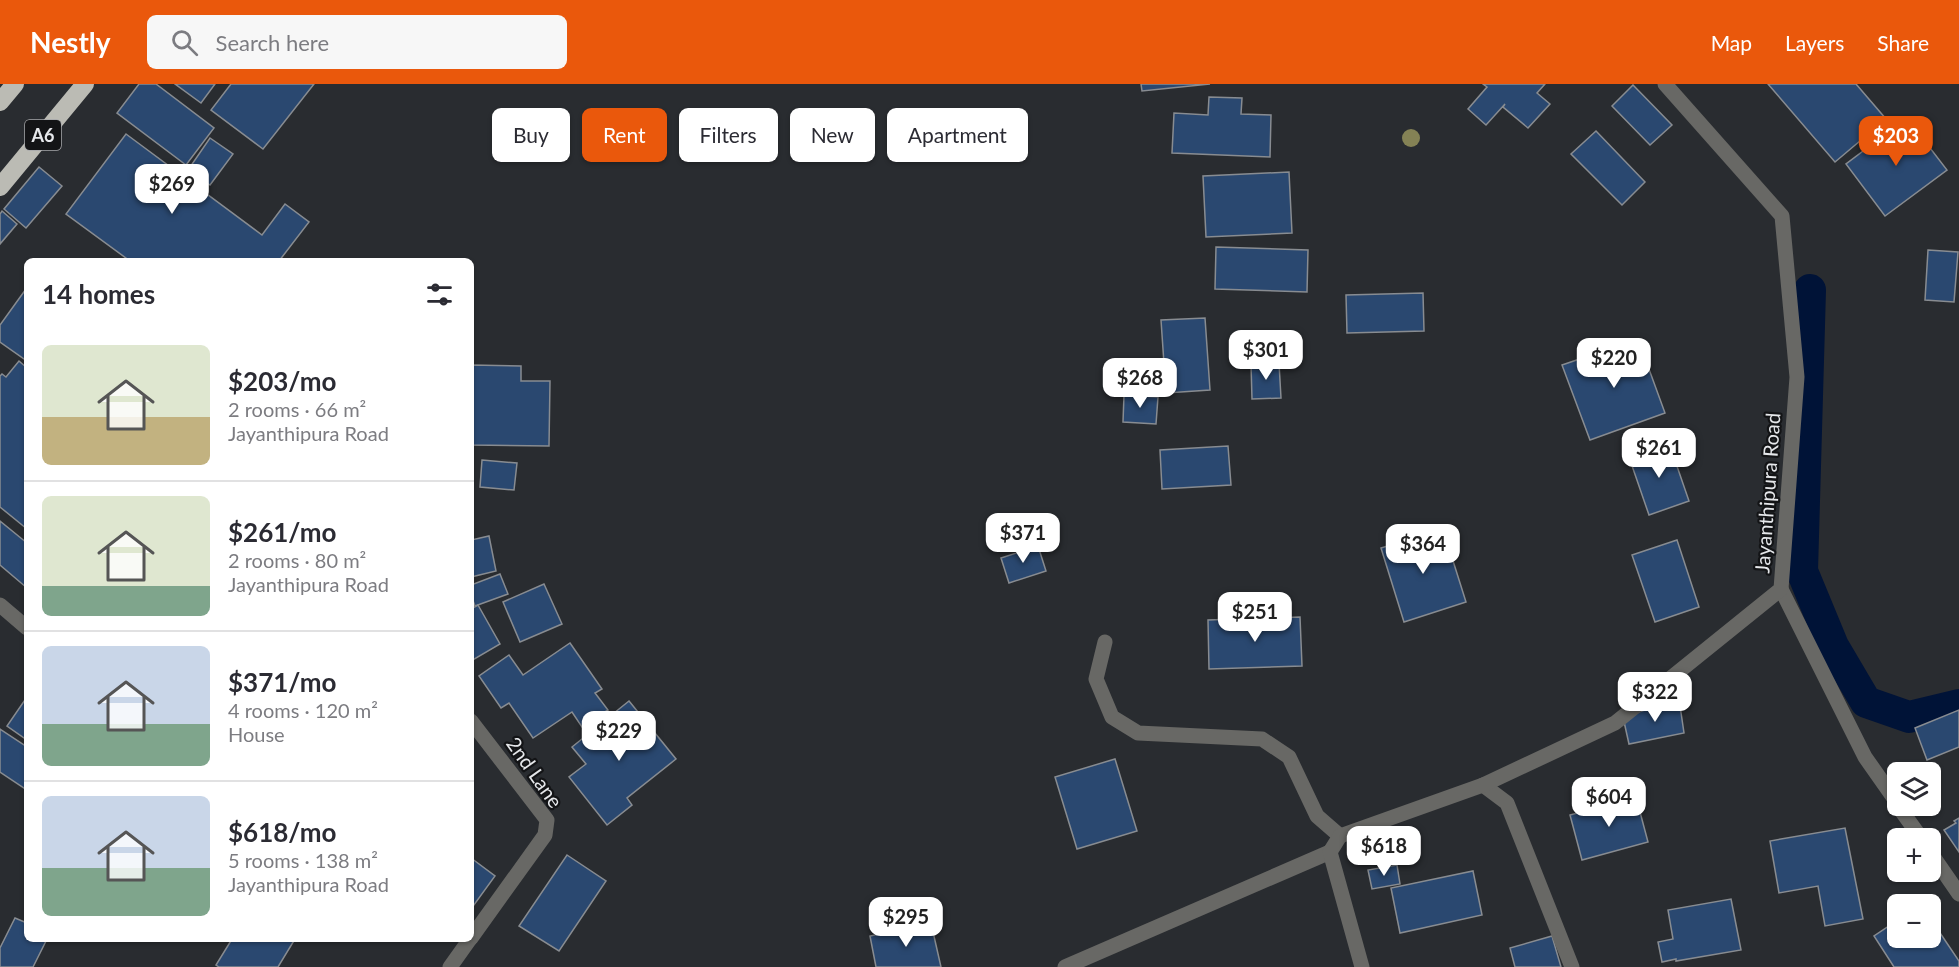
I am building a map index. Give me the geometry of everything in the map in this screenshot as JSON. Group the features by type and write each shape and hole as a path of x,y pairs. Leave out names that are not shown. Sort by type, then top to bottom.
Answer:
{"highway":[{"path":"0,102 15,84"},
{"name":"A6","path":"0,187 85,84"}],"street":[{"name":"Jayanthipura Road","path":"1340,836 1483,785 1615,723 1781,589 1797,377 1782,216 1665,84"},
{"path":"1781,589 1865,757 1887,789"},
{"path":"0,605 24,625"},
{"path":"1065,967 1330,852 1340,836 1317,816 1288,757 1262,740 1138,733 1112,717 1096,679 1105,642"},
{"name":"2nd Lane","path":"474,724 547,820 545,835 474,935"},
{"path":"1483,785 1507,802 1572,967"},
{"path":"1330,852 1362,967"},
{"path":"1941,868 1959,894"},
{"name":"2nd Lane","path":"450,967 469,942"}],"building":[{"path":"139,84 156,84 214,128 186,165 117,113"},
{"path":"175,84 215,84 201,103"},
{"path":"231,84 314,84 263,149 211,110"},
{"path":"1141,84 1210,84 1142,91"},
{"path":"1483,84 1545,84 1537,93 1550,104 1528,128 1503,107 1505,104 1486,125 1468,109 1487,87"},
{"path":"1768,84 1856,84 1886,119 1835,162"},
{"path":"1633,85 1672,125 1650,145 1612,106"},
{"path":"1209,97 1242,98 1241,114 1271,115 1270,157 1172,153 1174,113 1208,115"},
{"path":"1907,118 1947,170 1885,216 1846,164"},
{"path":"1596,131 1645,182 1622,205 1571,154"},
{"path":"126,134 262,235 285,204 309,222 281,258 126,258 66,214"},
{"path":"210,138 233,154 210,185 188,170"},
{"path":"39,167 62,186 26,228 4,209"},
{"path":"1289,172 1292,233 1206,237 1203,176"},
{"path":"2,211 17,224 0,244 0,214"},
{"path":"1216,247 1308,250 1307,292 1215,289"},
{"path":"1928,250 1958,252 1954,302 1925,300"},
{"path":"24,292 24,359 0,342 0,325"},
{"path":"1423,293 1424,331 1347,333 1346,295"},
{"path":"1205,318 1210,390 1166,393 1161,320"},
{"path":"1638,339 1665,413 1590,440 1562,365"},
{"path":"19,361 24,365 24,527 0,507 0,376 2,374 6,377"},
{"path":"1279,363 1281,398 1252,399 1251,364"},
{"path":"474,365 521,366 521,381 550,381 549,446 474,445"},
{"path":"1124,395 1158,397 1156,424 1123,422"},
{"path":"1669,443 1689,501 1649,515 1629,457"},
{"path":"1228,446 1231,485 1162,489 1160,450"},
{"path":"482,460 517,463 514,490 480,487"},
{"path":"0,521 24,541 24,585 0,565"},
{"path":"1443,529 1466,602 1404,622 1381,548"},
{"path":"489,536 496,571 474,576 474,539"},
{"path":"1677,540 1699,607 1655,622 1632,555"},
{"path":"1038,546 1046,571 1009,583 1001,558"},
{"path":"500,574 508,594 475,606 474,584"},
{"path":"544,584 562,624 520,642 503,602"},
{"path":"478,605 500,644 474,659 474,607"},
{"path":"1300,617 1302,666 1209,669 1208,620"},
{"path":"570,643 602,689 595,693 608,710 582,727 572,712 533,738 509,703 501,708 479,676 509,655 523,675"},
{"path":"1679,699 1684,733 1629,744 1623,717"},
{"path":"24,701 24,738 7,726"},
{"path":"629,701 676,759 627,798 632,805 607,825 569,777 586,764 572,747"},
{"path":"1959,710 1959,747 1927,760 1915,728"},
{"path":"0,729 24,745 24,788 0,772"},
{"path":"1115,759 1137,831 1077,849 1055,777"},
{"path":"1636,797 1648,842 1582,860 1570,815"},
{"path":"1959,818 1959,852 1944,830 1956,823 1954,821"},
{"path":"1845,828 1863,919 1825,926 1818,886 1779,893 1770,841"},
{"path":"567,855 606,881 559,951 519,926"},
{"path":"474,860 495,876 474,905"},
{"path":"1397,865 1400,884 1372,889 1368,870"},
{"path":"1473,871 1482,915 1400,933 1391,888"},
{"path":"1731,899 1741,950 1662,962 1658,942 1673,939 1668,910"},
{"path":"15,918 24,922 24,942 46,942 33,967 0,967 0,948"},
{"path":"931,923 941,967 876,967 870,936"},
{"path":"1887,927 1887,948 1941,948 1941,934 1959,961 1959,967 1894,967 1874,936"},
{"path":"1552,936 1561,967 1515,967 1510,948"},
{"path":"230,942 293,942 278,967 219,967 216,965"}],"waterway":[{"path":"1810,290 1802,571 1833,646 1866,702 1909,717 1959,705"}]}
